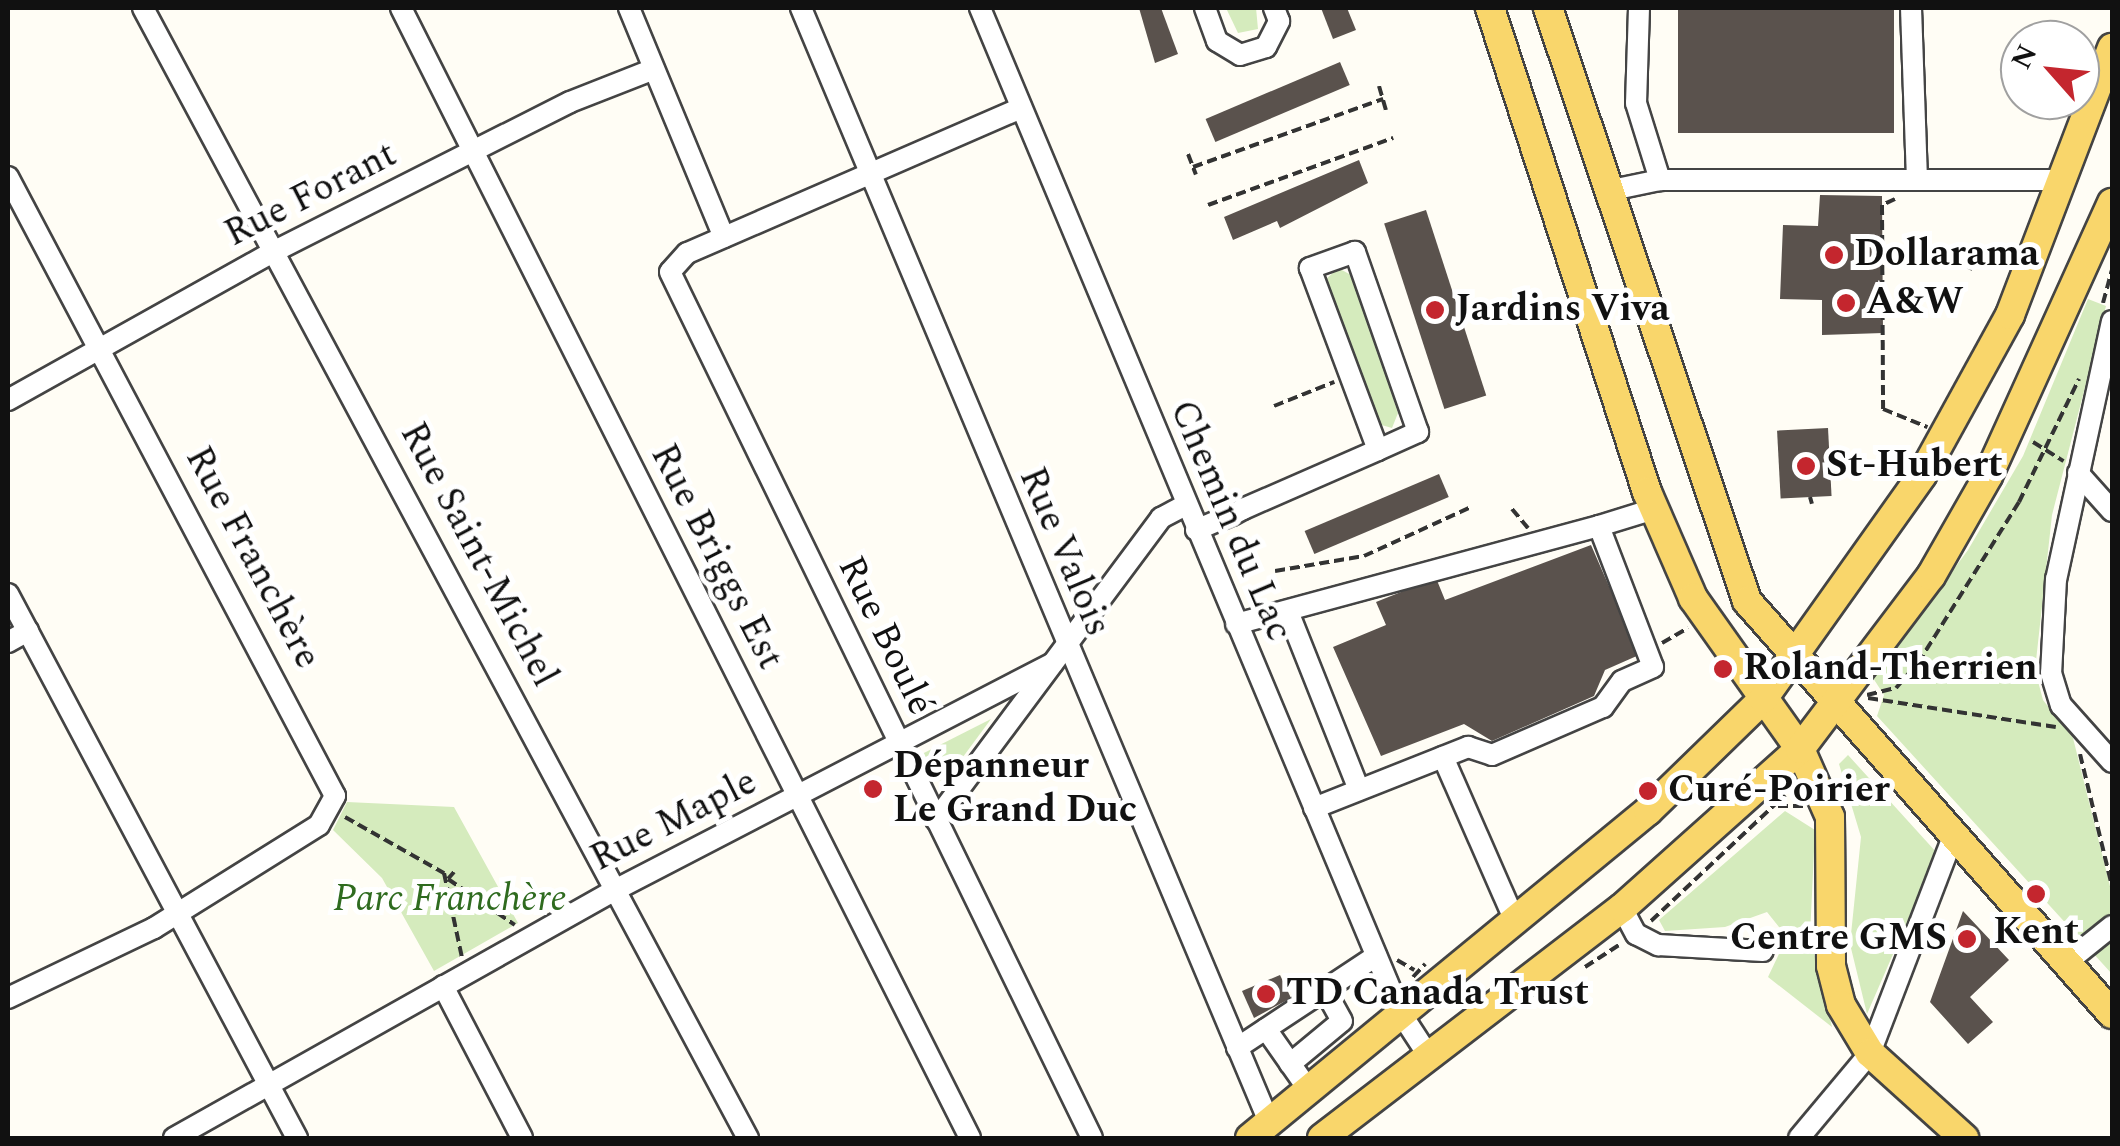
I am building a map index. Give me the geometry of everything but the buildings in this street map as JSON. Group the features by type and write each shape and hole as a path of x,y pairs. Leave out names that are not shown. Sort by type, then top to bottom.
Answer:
{"main road":[{"path":"1490,8 1654,509 1706,618 1800,749 1830,817 1831,966 1841,1005 1870,1053 1964,1138"},
{"path":"1548,8 1730,566 1791,658 2112,1014"},
{"path":"1260,1130 1648,810 1763,699 1943,438 2010,315 2112,48"},
{"path":"1322,1138 1622,908 1800,749 1931,576 1988,476 2112,203"}],"street":[{"name":"Rue Saint-Michel","path":"143,8 618,888 748,1138"},
{"name":"Rue Briggs Est","path":"401,8 970,1138"},
{"path":"628,8 724,237 1021,108"},
{"name":"Rue Valois","path":"801,8 1059,655 1237,1048 1260,1130"},
{"name":"Chemin du Lac","path":"980,8 1184,505 1376,956 1400,1012 1428,1056"},
{"path":"1205,8 1217,41 1240,55 1266,47 1278,21 1274,8"},
{"path":"1639,8 1636,103 1660,180"},
{"path":"1912,8 1917,178"},
{"name":"Rue Forant","path":"8,400 275,251 473,150 654,69"},
{"name":"Rue Franchère","path":"8,177 334,788 318,825 176,911"},
{"path":"1607,191 1660,180 2062,180"},
{"name":"Rue Boulé","path":"724,237 678,257 670,272 1092,1138"},
{"path":"1196,530 1378,450 1418,432 1355,252 1310,268 1378,450"},
{"path":"2112,326 2078,473 2052,638 2060,705 2112,762"},
{"path":"2078,473 2112,511"},
{"name":"Rue Maple","path":"936,820 1161,518 1184,505"},
{"path":"1236,624 1289,614 1654,509"},
{"path":"1314,808 1468,747 1492,755 1603,707 1622,681 1653,667 1599,526"},
{"path":"8,594 297,1138"},
{"path":"1289,614 1359,790"},
{"path":"8,642 28,631"},
{"name":"Rue Maple","path":"174,1138 618,888 899,745 1059,655"},
{"path":"1444,757 1514,919"},
{"path":"1798,1138 1870,1053 1952,840"},
{"path":"1622,908 1636,934 1658,944 1763,951"},
{"path":"8,998 32,994 176,911"},
{"path":"2066,963 2112,926"},
{"path":"1237,1048 1376,956"},
{"path":"443,986 522,1138"},
{"path":"1324,990 1356,1049"},
{"path":"1290,1064 1342,1021"},
{"path":"1266,1029 1308,1089"}],"path":[{"path":"1379,86 1386,110"},
{"path":"1192,167 1383,100"},
{"path":"1208,205 1394,138"},
{"path":"1188,154 1196,175"},
{"path":"1894,178 1895,204 1882,205 1884,409 1943,438"},
{"path":"1882,260 1938,253 1972,269"},
{"path":"1274,406 1350,376"},
{"path":"2034,442 2078,473"},
{"path":"1810,497 1812,504"},
{"path":"1275,571 1364,556 1472,507"},
{"path":"1647,652 1706,618"},
{"path":"1864,696 1904,710 2067,727"},
{"path":"2080,745 2112,886"},
{"path":"342,816 448,878 517,926"},
{"path":"419,854 419,862"},
{"path":"454,872 448,878 450,934 462,958"}],"green space":[{"path":"1226,8 1256,8 1258,29 1238,33"},
{"path":"1338,268 1353,276 1398,413 1392,428 1378,424 1322,283"},
{"path":"2088,299 2106,306 2052,515 2035,670 2043,700 2073,738 2112,894 2112,974 1877,716 1884,695 1873,678 1968,550 2023,456"},
{"path":"991,719 946,780 931,781 918,756"},
{"path":"1848,755 1937,853 1867,1014 1850,944 1861,837 1839,764"},
{"name":"Parc Franchère","path":"347,802 454,807 518,923 434,971 382,878 333,830"},
{"path":"1785,811 1815,830 1810,936 1832,1027 1768,977 1787,937 1767,912 1725,927 1665,931 1659,920"}],"place":[{"name":"Dollarama","path":"1834,255"},
{"name":"A&W","path":"1846,303"},
{"name":"Jardins Viva","path":"1435,310"},
{"name":"St-Hubert","path":"1806,466"},
{"name":"Roland-Therrien","path":"1723,669"},
{"name":"Dépanneur Le Grand Duc","path":"873,789"},
{"name":"Curé-Poirier","path":"1648,791"},
{"name":"Kent","path":"2036,894"},
{"name":"Centre GMS","path":"1967,939"},
{"name":"TD Canada Trust","path":"1266,994"}]}
